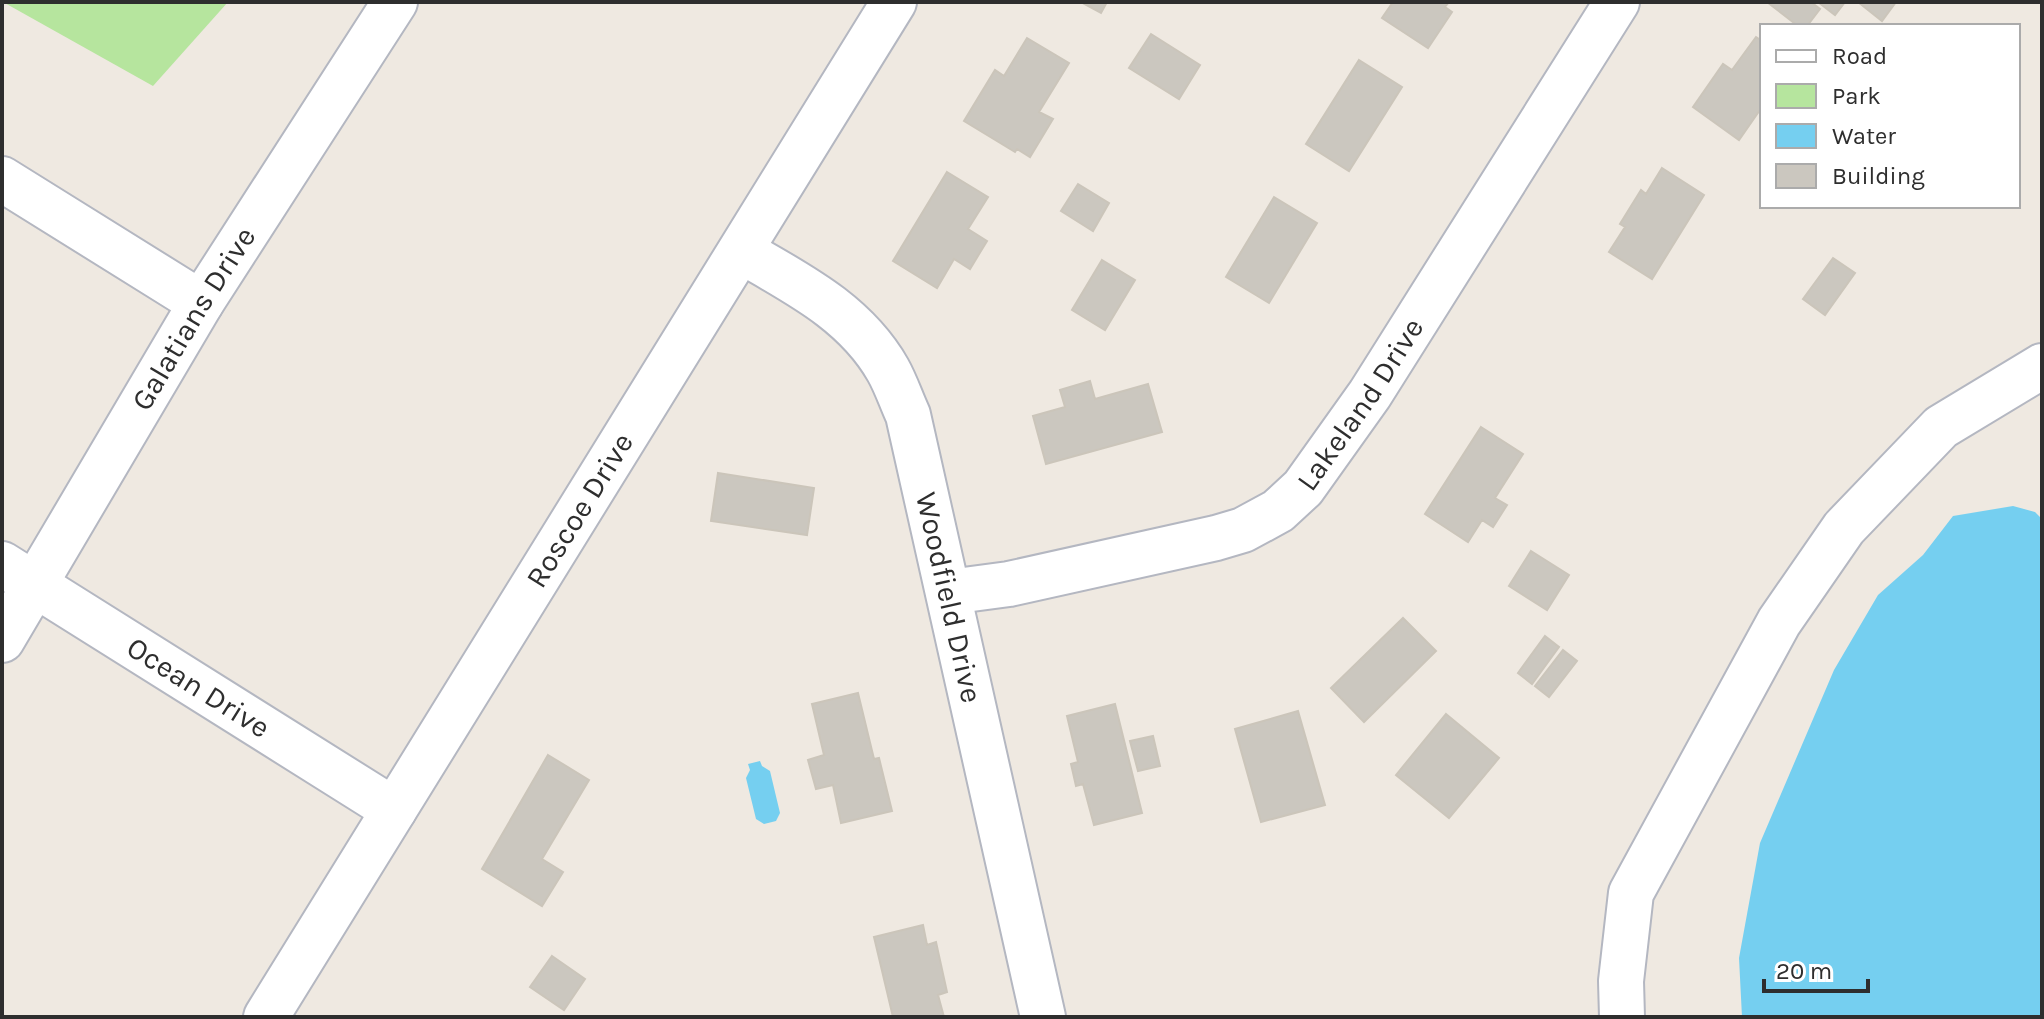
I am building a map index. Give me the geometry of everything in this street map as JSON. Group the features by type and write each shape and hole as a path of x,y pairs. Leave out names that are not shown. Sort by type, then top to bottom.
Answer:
{"street":[{"name":"Galatians Drive","path":"2,640 19,574 201,303 395,2"},
{"name":"Roscoe Drive","path":"266,1017 894,2"},
{"name":"Lakeland Drive","path":"949,592 1009,584 1216,538 1243,530 1278,511 1295,496 1370,394 1617,2"},
{"path":"2,179 201,303"},
{"name":"Woodfield Drive","path":"741,251 822,298 838,311 862,335 888,369 908,415 1043,1017"},
{"path":"1622,1017 1621,981 1631,893 1779,622 1844,528 1941,427 2042,366"},
{"name":"Ocean Drive","path":"19,574 394,810"}],"green space":[{"path":"3,2 228,2 153,86"}],"water":[{"path":"2013,506 2035,512 2042,519 2042,1017 1742,1017 1739,958 1760,843 1834,670 1878,595 1923,555 1953,516"},
{"path":"760,761 770,771 780,813 776,821 764,824 756,819 746,778 750,770 748,764"}],"building":[{"path":"1081,2 1107,2 1101,13"},
{"path":"1393,2 1449,2 1445,7 1452,12 1428,48 1382,18"},
{"path":"1767,2 1811,2 1820,9 1809,24 1795,24"},
{"path":"1818,2 1845,2 1835,15"},
{"path":"1858,2 1896,2 1882,21"},
{"path":"1151,34 1200,65 1179,99 1129,68"},
{"path":"1756,37 1760,40 1760,110 1739,140 1693,107 1723,64 1732,70"},
{"path":"1027,38 1069,63 1039,112 1053,119 1030,157 1017,149 1015,152 964,121 995,70 1004,76"},
{"path":"1359,60 1402,87 1349,171 1306,144"},
{"path":"1662,168 1704,195 1652,279 1609,252 1625,227 1620,224 1641,190 1646,194"},
{"path":"947,172 988,197 968,229 987,241 970,269 954,259 937,288 893,261"},
{"path":"1078,184 1109,203 1093,231 1061,211"},
{"path":"1274,197 1317,223 1269,303 1226,277"},
{"path":"1833,258 1855,273 1825,315 1803,299"},
{"path":"1102,260 1135,280 1105,330 1072,310"},
{"path":"1090,381 1095,399 1148,384 1162,432 1046,464 1033,416 1065,407 1060,390"},
{"path":"1481,427 1523,454 1495,498 1507,505 1493,527 1482,520 1468,542 1425,514"},
{"path":"718,473 814,488 807,535 711,521"},
{"path":"1531,551 1569,575 1547,610 1509,586"},
{"path":"1403,618 1436,651 1364,722 1331,688"},
{"path":"1545,636 1559,647 1532,684 1518,673"},
{"path":"1563,650 1577,661 1549,697 1535,686"},
{"path":"858,693 874,759 879,758 892,811 841,823 833,785 816,789 808,760 824,755 812,704"},
{"path":"1115,704 1142,813 1094,825 1083,784 1076,786 1071,764 1078,762 1067,716"},
{"path":"1298,711 1325,805 1261,822 1235,729"},
{"path":"1446,714 1499,758 1449,818 1396,775"},
{"path":"1153,736 1160,766 1138,771 1130,741"},
{"path":"548,755 589,780 542,859 563,872 542,906 482,869"},
{"path":"923,925 927,945 936,942 947,992 938,995 944,1017 893,1017 874,937"},
{"path":"552,956 585,979 564,1010 530,987"}]}
